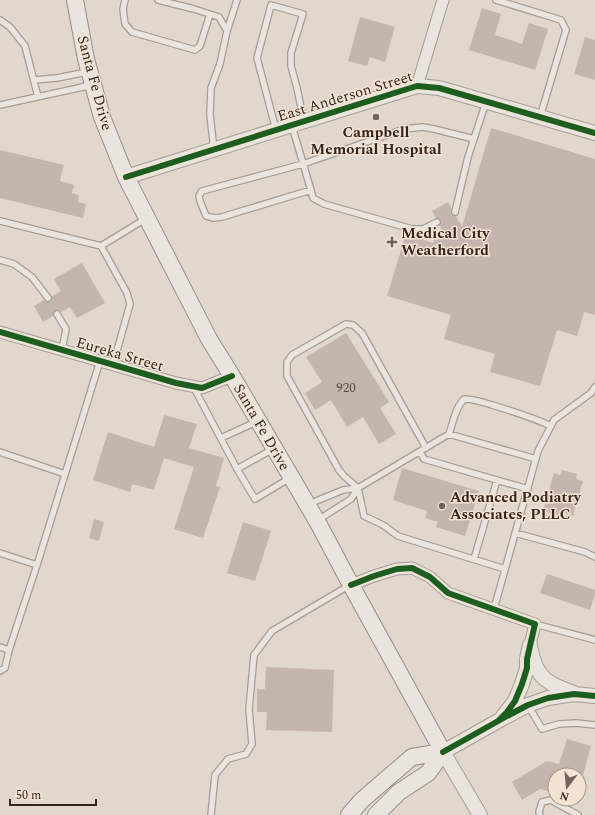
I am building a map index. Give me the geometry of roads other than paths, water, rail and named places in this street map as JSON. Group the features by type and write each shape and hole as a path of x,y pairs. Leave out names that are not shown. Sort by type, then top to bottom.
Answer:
{"main road":[{"name":"Santa Fe Drive","path":"75,0 86,59 102,117 126,177 209,339 308,504 443,752"},
{"path":"349,815 362,800 412,757 443,752"},
{"path":"376,815 400,792 428,773 443,752"}],"street":[{"path":"418,86 443,0"},
{"name":"East Anderson Street","path":"126,177 418,86 439,88 595,133"},
{"name":"Eureka Street","path":"0,332 176,384 202,388 232,376"},
{"path":"351,585 397,568 412,568 430,577 448,592 535,624 527,659 525,676 515,701 498,721"},
{"path":"530,645 534,664 539,673 548,682 574,694"},
{"path":"443,752 528,705 548,698 574,694 595,696"},
{"name":"Santa Fe Drive","path":"443,752 480,815"}],"lane":[{"path":"125,0 123,9 125,24 132,32 195,50 200,46 210,14"},
{"path":"158,0 219,17 227,32"},
{"path":"214,150 210,114 211,88 220,64 227,32 237,0"},
{"path":"496,0 561,20 566,30 540,117"},
{"path":"276,130 257,58 271,5 303,14 291,53 291,66 297,88 298,124 303,164 312,198 324,204 412,230 423,229 437,222"},
{"path":"0,20 10,27 25,46 38,97"},
{"path":"34,80 91,78"},
{"path":"0,105 38,97 91,78"},
{"path":"455,212 468,157 487,101"},
{"path":"311,190 222,217 214,218 206,216 199,196 202,191 303,164 404,129 423,127 474,139"},
{"path":"0,221 101,246 147,218"},
{"path":"101,246 127,293 130,304 113,365"},
{"path":"0,260 14,264 32,277 48,298"},
{"path":"57,314 66,329 62,350"},
{"path":"426,448 362,333 353,325 346,324 292,355 287,362 287,376 339,470 358,488 364,516 383,525 398,536 505,569"},
{"path":"0,671 5,668 9,650 100,361"},
{"path":"192,386 255,499 292,477"},
{"path":"494,609 538,451 554,420 591,393 595,387"},
{"path":"308,504 344,490 358,488 449,434 460,403 464,399 472,399 512,410 551,426"},
{"path":"221,438 258,421"},
{"path":"449,434 536,459"},
{"path":"237,469 275,448"},
{"path":"0,452 65,474"},
{"path":"420,452 424,459 528,489"},
{"path":"474,559 498,480"},
{"path":"317,520 351,499 358,488"},
{"path":"515,533 585,552 595,557"},
{"path":"0,553 37,565"},
{"path":"211,815 215,775 228,759 246,754 252,744 249,709 254,655 272,631 351,585"},
{"path":"535,624 595,640"},
{"path":"0,648 9,650"},
{"path":"528,705 542,729 559,724 570,723 595,725"},
{"path":"540,815 539,812 542,802 551,800 578,815"}],"place":[{"name":"Campbell Memorial Hospital","path":"376,117"},
{"name":"Medical City Weatherford","path":"392,242"},
{"name":"Advanced Podiatry Associates, PLLC","path":"442,506"}]}
